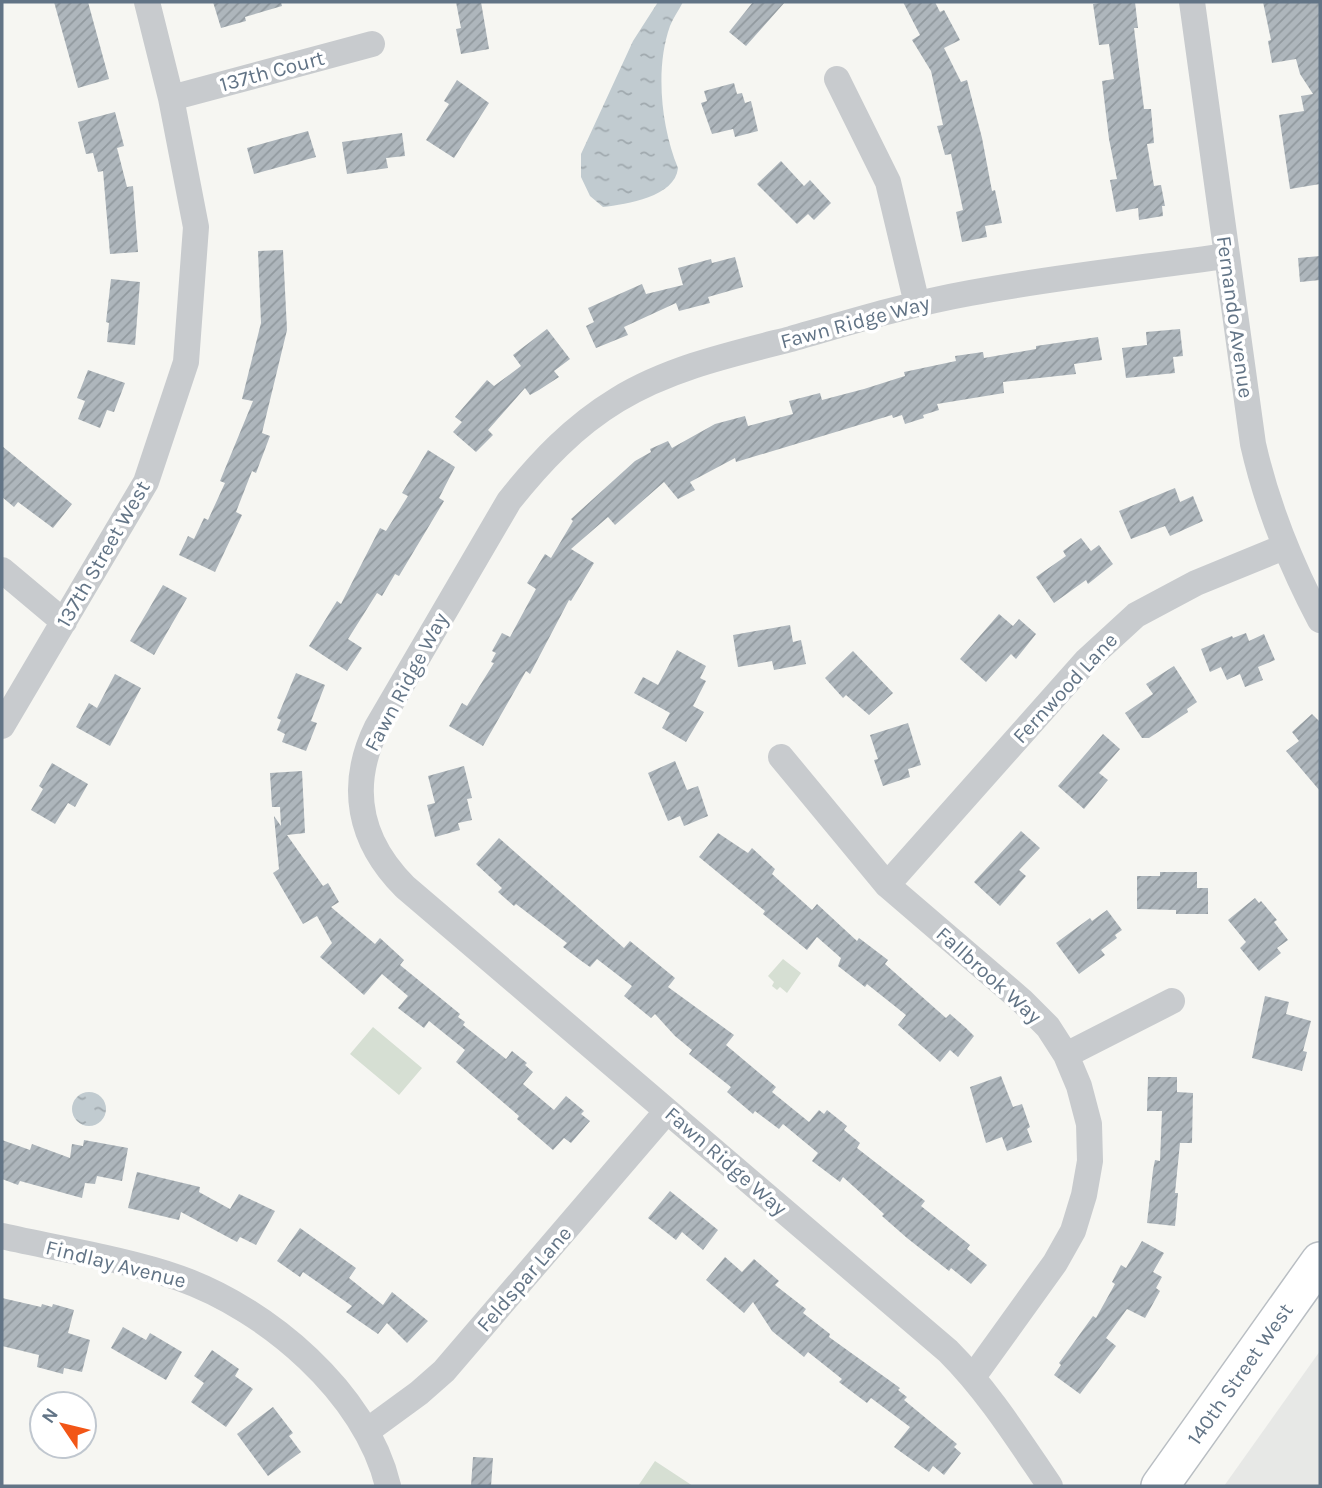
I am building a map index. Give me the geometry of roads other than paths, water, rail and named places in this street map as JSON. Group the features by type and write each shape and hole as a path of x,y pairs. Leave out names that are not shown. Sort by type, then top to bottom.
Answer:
{"street":[{"name":"137th Street West","path":"2,726 146,482 186,362 195,227 171,98 147,2"},
{"name":"Fernando Avenue","path":"1192,2 1254,444 1268,500 1284,547 1320,620"},
{"name":"137th Court","path":"171,98 372,44"},
{"path":"837,79 888,182 918,304"},
{"name":"Fawn Ridge Way","path":"1050,1486 973,1377 948,1351 389,871 368,833 360,790 368,746 509,501 543,461 585,422 617,400 681,370 918,304 1007,287 1226,257"},
{"name":"Fernwood Lane","path":"887,885 1087,660 1136,615 1196,583 1284,547"},
{"path":"2,570 65,622"},
{"name":"Fallbrook Way","path":"781,757 887,885 1021,1000 1048,1027 1066,1055 1079,1086 1089,1124 1090,1161 1084,1195 1073,1231 1055,1263 973,1377"},
{"path":"1066,1055 1172,1001"},
{"name":"Feldspar Lane","path":"367,1431 444,1371 667,1111"},
{"name":"Findlay Avenue","path":"2,1236 162,1273 195,1284 228,1300 272,1330 317,1367 335,1387 367,1431 388,1486"},
{"name":"140th Street West","path":"1160,1486 1320,1261"}],"water":[{"path":"658,2 683,2 671,23 665,42 661,79 667,134 678,168 675,178 659,192 636,201 603,207 590,196 581,177 581,154 633,41"},
{"path":"89,1092 101,1097 106,1109 101,1121 89,1126 77,1121 72,1109 77,1097"}]}
